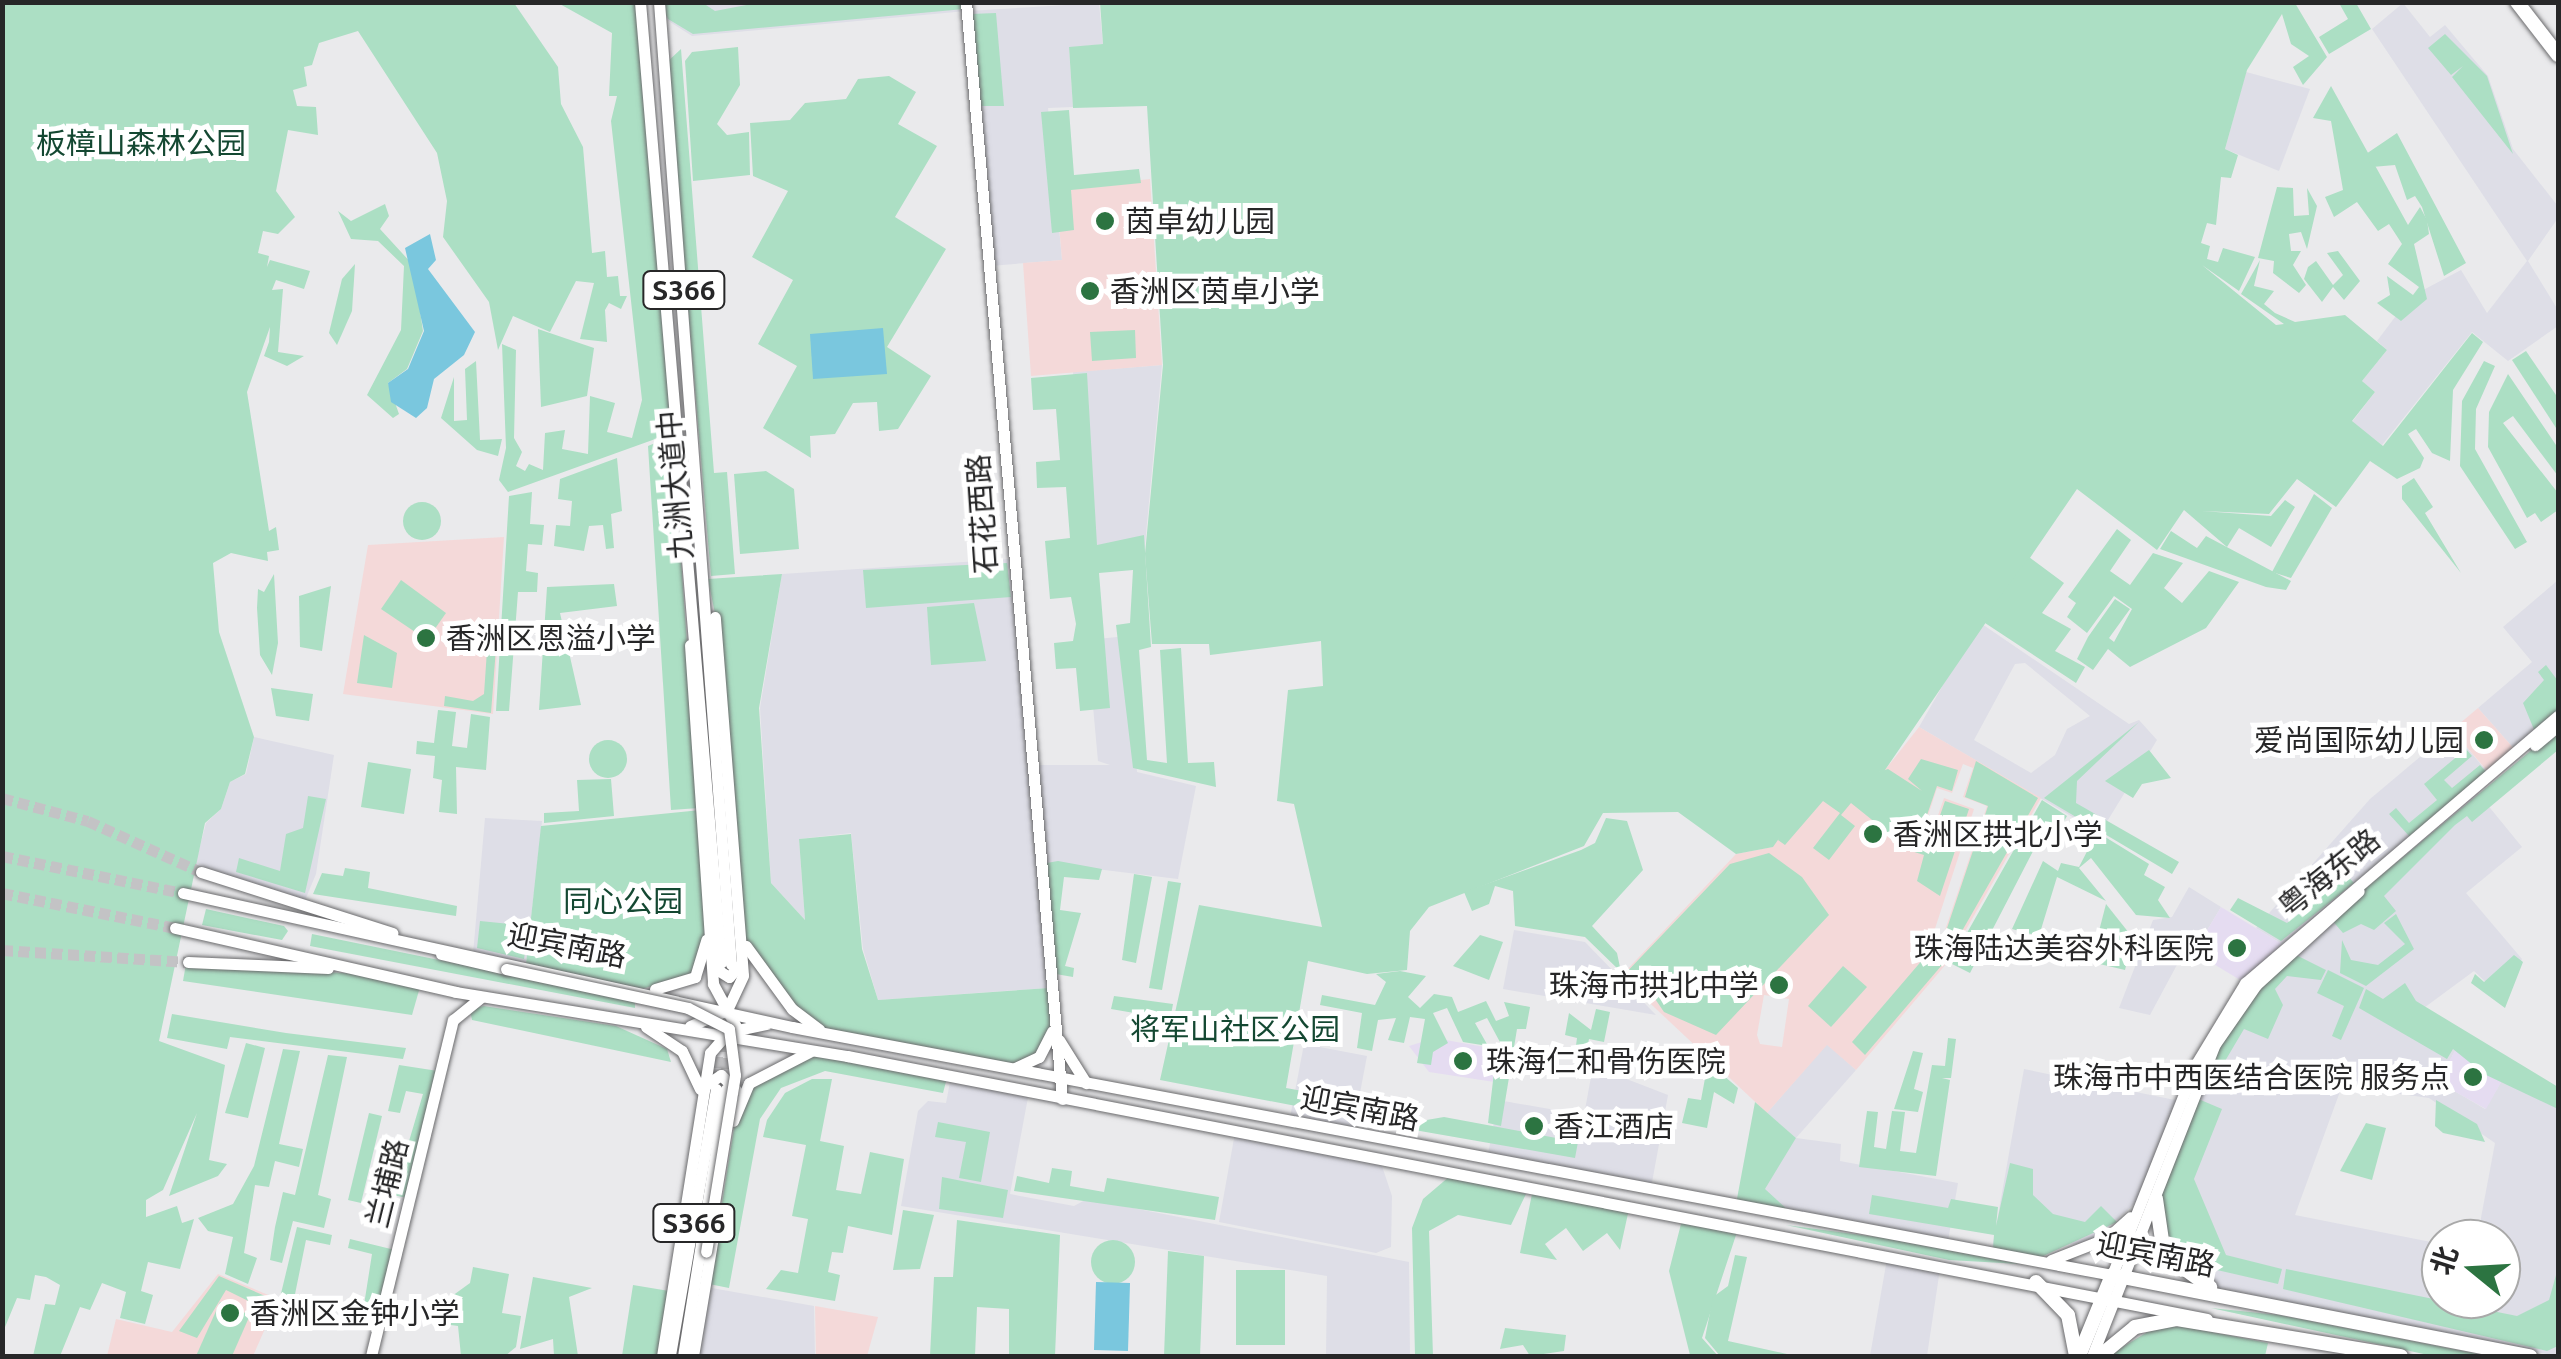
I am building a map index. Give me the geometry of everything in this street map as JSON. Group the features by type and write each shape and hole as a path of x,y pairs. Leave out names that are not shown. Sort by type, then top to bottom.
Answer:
{"highway":[{"path":"2517,2 2558,54"},
{"path":"2527,2 2558,42"},
{"path":"2156,1199 2158,1240 2168,1261 2233,1297"},
{"path":"2077,1356 2118,1276"},
{"name":"迎宾南路","path":"2118,1276 2530,1356"},
{"path":"2036,1282 2068,1315 2077,1356"},
{"path":"2096,1356 2153,1320 2207,1319"},
{"name":"迎宾南路","path":"2207,1319 2401,1356"}],"main road":[{"name":"九洲大道中","path":"640,2 686,576 703,687 727,964"},
{"name":"九洲大道中","path":"659,2 708,578 727,964"},
{"name":"石花西路","path":"966,2 1052,1022 1062,1098"},
{"path":"642,989 670,988 699,972 706,881 686,576"},
{"path":"708,578 724,679 743,932 782,996 827,1033"},
{"name":"粤海东路","path":"2118,1276 2139,1206 2196,1064 2245,983 2558,716"},
{"name":"粤海东路","path":"2118,1276 2156,1199 2215,1044 2256,985 2558,726"},
{"path":"201,872 506,970 688,1008 727,1027 736,1068 688,1356"},
{"path":"668,1026 722,1013 741,989 727,964 706,881"},
{"name":"迎宾南路","path":"183,894 628,985 722,1013 2118,1276"},
{"path":"174,928 484,997 729,1033 792,1026"},
{"path":"662,1356 729,1033 722,1013 727,964 743,932"},
{"path":"188,962 362,970"},
{"path":"426,985 445,997 453,1020"},
{"path":"618,1018 642,1008 640,993 628,985"},
{"path":"453,1020 469,1001 484,997"},
{"path":"618,1018 682,1051 717,1093 733,1122"},
{"name":"兰埔路","path":"371,1356 453,1020"},
{"path":"1015,1069 1039,1057 1052,1022"},
{"path":"1052,1022 1086,1083"},
{"path":"717,1093 729,1033"},
{"name":"迎宾南路","path":"729,1033 754,1041 2110,1296 2207,1319"},
{"path":"847,1056 850,1037"},
{"path":"688,1356 733,1122 755,1078 814,1051"},
{"name":"S366","path":"670,1356 717,1093"},
{"name":"S366","path":"688,1356 717,1093"},
{"path":"2048,1261 2108,1238 2139,1206"},
{"path":"1818,1242 1838,1235 1822,1220"},
{"path":"2016,1278 2032,1268 2020,1255"},
{"path":"2096,1356 2110,1296"}],"shaded area":[{"path":"965,2 967,11 692,36 667,20 659,3"},
{"path":"1099,3 1103,44 1069,48 1073,107 1048,108 1062,260 990,266 968,11"},
{"path":"2403,3 2430,37 2445,25 2488,76 2513,149 2557,205 2558,218 2528,261 2558,310 2558,326 2508,361 2472,332 2382,445 2352,422 2375,392 2362,381 2387,350 2377,341 2410,297 2461,270 2487,313 2527,261 2372,29"},
{"path":"2246,72 2310,89 2279,171 2225,149"},
{"name":"香洲区茵卓小学","path":"1150,179 1162,365 1031,376 1023,263 1062,260 1056,189"},
{"path":"1162,365 1144,555 1086,560 1073,372"},
{"name":"香洲区恩溢小学","path":"504,537 493,714 343,694 368,545"},
{"path":"1009,559 1048,988 878,1000 863,949 851,833 799,839 805,920 771,883 760,708 782,574"},
{"path":"2558,580 2558,716 2516,751 2478,708 2532,662 2503,627"},
{"path":"1979,622 2129,724 2139,720 2157,740 2100,833 1919,727","holes":["2025,663 2090,716 2067,729 2055,755 2031,773 1974,740 2015,664"]},
{"path":"1127,636 1137,772 1196,786 1178,879 1039,862 1031,765 1110,765 1098,761 1087,640"},
{"name":"爱尚国际幼儿园","path":"2478,708 2516,751 2489,773 2452,730"},
{"path":"1919,727 2041,798 1947,963 1856,1070 1827,1045 1767,1113 1621,976 1736,854 1772,847 1808,796 1885,770","holes":["1963,764 1973,768 1963,797 1987,806 1939,948 1930,944 1974,809 1944,798 1936,821 1927,819 1937,788 1952,793","1764,995 1789,999 1782,1047 1760,1044 1757,1035"]},
{"path":"2452,730 2489,774 2282,944 2256,928 2370,799"},
{"path":"254,737 334,755 316,874 303,905 194,869 206,823 221,809 230,782 246,774"},
{"path":"2477,792 2522,847 2466,893 2522,959 2503,998 2474,971 2413,1016 2458,1045 2439,1082 2485,1109 2507,1072 2558,1101 2558,1356 2233,1297 2191,1278 2195,1096 2256,985","holes":["2342,1086 2429,1098 2495,1143 2481,1219 2521,1219 2521,1319 2421,1319 2421,1240 2295,1215"]},
{"path":"485,818 542,821 526,964 473,954"},
{"path":"2189,887 2221,907 2194,952 2186,948 2150,1015 2119,1008 2153,920 2172,917"},
{"name":"珠海陆达美容外科医院","path":"2221,907 2282,944 2245,983 2194,952"},
{"path":"1514,930 1585,942 1656,1015 1503,989"},
{"name":"珠海仁和骨伤医院","path":"1435,1038 1506,1051 1501,1083 1429,1072 1409,1046"},
{"path":"1304,1044 1367,1056 1352,1135 1289,1123"},
{"path":"1827,1044 1856,1070 1796,1138 1767,1113"},
{"name":"珠海市中西医结合医院 服务点","path":"2458,1045 2507,1072 2486,1109 2438,1082"},
{"path":"1593,1066 1668,1095 1651,1188 1487,1160 1498,1100 1584,1115"},
{"path":"2024,1069 2180,1101 2145,1194 2091,1243 1992,1249"},
{"path":"951,1077 1029,1092 1010,1194 1074,1206 1087,1199 1409,1262 1410,1356 1326,1356 1327,1276 901,1206 918,1111 928,1101 946,1103"},
{"path":"1235,1133 1380,1160 1392,1196 1391,1247 1376,1253 1219,1222"},
{"path":"1796,1138 1841,1144 1840,1161 1958,1183 1948,1241 1746,1206"},
{"path":"1887,1259 1940,1269 1927,1356 1870,1356"},
{"name":"香洲区金钟小学","path":"218,1274 278,1299 253,1356 107,1356 116,1319 172,1332"},
{"path":"706,1287 814,1306 815,1356 692,1356"},
{"path":"815,1306 878,1317 867,1356 816,1356"}],"green space":[{"path":"762,2 962,2 964,9 693,34 668,19 661,3 703,3 715,11"},
{"name":"将军山社区公园","path":"1100,2 2295,3 2327,57 2303,85 2293,67 2309,56 2291,44 2282,14 2247,70 2225,149 2238,155 2231,178 2221,177 2216,225 2207,223 2201,243 2210,246 2207,259 2218,262 2223,248 2255,257 2239,291 2202,265 2276,325 2284,324 2241,294 2260,260 2254,286 2274,291 2264,304 2275,313 2295,322 2345,315 2387,350 2362,381 2375,392 2352,421 2383,446 2472,333 2483,342 2453,390 2450,461 2432,453 2416,429 2408,434 2424,458 2420,468 2397,479 2370,461 2336,507 2297,479 2269,514 2202,511 2271,516 2285,500 2295,507 2271,547 2239,528 2227,547 2184,510 2157,550 2077,489 1885,770 1812,795 1888,769 1922,791 1908,779 1921,759 1958,770 1952,791 1937,786 1926,818 1936,827 1945,801 1969,809 1940,896 1917,881 1924,855 1908,850 1916,819 1907,848 1851,803 1841,815 1855,826 1829,860 1813,848 1840,813 1823,801 1785,845 1778,840 1809,796 1773,847 1736,854 1678,812 1603,813 1584,846 1429,907 1410,931 1407,970 1367,974 1308,961 1286,1088 1341,1098 1338,1114 1160,1080 1199,905 1322,927 1294,804 1277,801 1288,690 1323,686 1321,641 1210,655 1209,644 1152,644 1145,554 1163,365 1147,106 1073,108 1069,47 1103,44"},
{"name":"板樟山森林公园","path":"3,3 514,3 558,67 561,104 583,147 592,253 605,251 607,277 618,276 620,296 627,296 621,309 609,303 605,310 607,342 580,339 594,283 576,281 550,332 513,316 498,350 489,302 443,237 447,201 437,153 358,31 319,43 312,65 304,67 307,86 293,90 297,106 316,107 318,135 288,130 276,191 295,217 278,234 263,231 258,253 269,256 267,267 270,260 310,271 304,289 276,280 272,290 283,289 278,352 304,356 287,366 264,356 270,327 247,392 269,531 276,527 279,550 267,552 268,561 231,553 213,563 219,632 254,737 245,774 230,782 221,809 205,823 159,1041 225,1065 209,1160 227,1164 218,1176 169,1196 197,1113 163,1190 146,1200 146,1217 177,1206 182,1223 194,1219 180,1269 148,1262 141,1291 153,1295 145,1324 120,1318 126,1292 102,1283 90,1310 80,1307 60,1356 33,1356 45,1304 55,1305 60,1285 46,1277 35,1275 30,1300 17,1298 3,1332"},
{"path":"558,3 638,3 672,433 508,492 499,480 506,448 502,344 516,350 514,438 522,452 516,466 525,471 529,464 543,470 545,433 565,430 562,449 588,454 590,396 615,403 607,432 632,438 642,400 611,121 617,96 609,96 612,33"},
{"path":"2339,3 2356,3 2371,29 2329,54 2319,37 2348,19"},
{"path":"996,13 1004,106 981,106 971,14"},
{"path":"2445,34 2487,76 2513,154 2452,77 2463,66 2451,75 2428,48"},
{"path":"738,47 740,85 717,124 727,135 749,132 750,175 693,181 685,61 692,52"},
{"path":"681,49 714,473 727,472 735,574 711,576 667,62"},
{"path":"889,76 916,92 898,124 937,146 895,217 946,249 887,347 931,376 898,429 879,431 877,402 853,403 835,434 810,436 811,458 763,428 797,366 758,344 793,280 752,257 788,191 753,176 750,123 790,120 805,103 846,99 858,79"},
{"path":"2331,86 2408,225 2420,207 2427,220 2429,234 2414,244 2427,299 2401,321 2377,303 2390,295 2387,276 2413,295 2419,287 2388,264 2402,244 2389,224 2378,231 2357,202 2334,217 2325,197 2343,190 2331,121 2313,118"},
{"path":"1069,110 1074,175 1139,169 1141,183 1071,190 1074,230 1052,233 1041,112"},
{"path":"2397,133 2466,263 2444,276 2415,196 2407,200 2395,165 2372,167 2366,154"},
{"path":"2277,187 2293,188 2294,216 2309,215 2307,188 2317,206 2307,249 2301,232 2289,234 2291,251 2301,251 2293,265 2306,285 2299,293 2273,273 2274,261 2258,258"},
{"path":"385,204 389,216 380,229 413,265 423,331 407,369 388,383 399,414 393,418 367,395 401,330 404,266 378,241 351,239 338,211 351,221"},
{"path":"2338,251 2360,281 2344,300 2333,287 2322,302 2304,279 2308,267 2316,261 2333,285 2343,275 2327,253"},
{"path":"355,264 352,311 337,345 329,333 342,279"},
{"path":"538,329 594,348 587,396 541,407"},
{"path":"1135,330 1136,358 1092,361 1090,332"},
{"path":"2526,351 2558,398 2558,431 2512,360"},
{"path":"476,361 480,440 502,439 498,456 477,450 441,418 454,377 454,421 467,420 465,369"},
{"path":"2484,361 2495,366 2476,409 2475,449 2527,542 2515,549 2460,466 2462,401"},
{"path":"1087,373 1097,545 1144,535 1151,647 1139,650 1147,760 1167,763 1160,650 1181,648 1188,763 1214,762 1216,787 1133,768 1116,625 1130,623 1133,570 1099,573 1110,708 1080,711 1076,668 1056,669 1054,643 1073,641 1076,624 1071,597 1050,599 1045,541 1070,538 1066,487 1037,488 1036,462 1060,460 1056,409 1033,410 1031,378"},
{"path":"2508,374 2558,448 2558,476 2513,416 2503,423 2558,493 2558,510 2541,522 2535,513 2527,518 2488,447 2489,412"},
{"path":"672,436 699,808 671,810 648,446"},
{"path":"617,458 622,511 611,514 614,548 606,549 603,525 589,526 584,551 554,546 556,525 570,526 572,501 558,499 560,479"},
{"path":"766,471 794,489 799,549 740,554 734,474"},
{"path":"2414,478 2433,507 2425,513 2461,573 2402,499 2402,486"},
{"path":"532,492 530,524 544,525 542,545 528,544 526,571 538,573 537,592 518,592 509,711 496,711 509,496"},
{"path":"2314,494 2332,508 2291,578 2272,572"},
{"path":"422,502 435,508 441,521 435,534 422,540 409,534 403,521 409,508"},
{"path":"2117,529 2131,540 2110,571 2130,585 2153,553 2183,563 2164,588 2182,603 2209,571 2239,582 2206,628 2130,667 2108,649 2093,670 2077,659 2088,637 2115,599 2130,609 2109,638 2114,642 2132,609 2114,596 2087,633 2067,617 2076,603 2068,597"},
{"path":"2171,531 2197,548 2206,536 2291,581 2286,590 2266,587 2160,549"},
{"path":"2029,557 2064,583 2042,613 2071,629 2055,651 2085,667 2076,683 1982,621"},
{"path":"1007,563 1011,597 866,608 863,570"},
{"path":"274,574 278,643 272,675 260,655 257,608 258,589 264,592"},
{"path":"782,574 759,708 771,883 805,920 799,839 851,834 862,949 878,1000 1049,988 1052,1022 1039,1057 1015,1068 827,1033 804,1018 745,941 722,649 708,579"},
{"path":"401,580 446,613 427,640 381,609"},
{"path":"614,584 617,606 560,613 581,705 539,710 547,587"},
{"path":"331,586 322,651 300,647 299,596"},
{"path":"974,603 986,661 931,665 927,607"},
{"path":"489,621 498,622 491,713 444,706 445,696 473,701 484,694"},
{"path":"364,635 397,653 392,688 357,683"},
{"path":"2546,665 2558,681 2558,713 2535,732 2523,703 2544,680 2538,672"},
{"path":"271,688 313,694 309,721 276,716"},
{"path":"438,710 456,712 452,746 467,748 471,714 490,717 486,770 456,767 457,814 439,812 442,780 433,778 435,756 416,754 417,741 434,743"},
{"path":"2139,722 2077,781 2076,803 2179,862 2172,874 2044,798"},
{"path":"2558,728 2558,750 2472,822 2467,816 2455,825 2384,896 2396,911 2374,930 2361,924 2343,933 2330,918"},
{"path":"608,740 622,745 627,759 622,773 608,778 594,773 589,759 594,745"},
{"path":"2466,749 2472,756 2444,780 2452,788 2480,765 2487,773 2410,837 2389,814 2396,808 2409,823 2437,800 2424,784"},
{"path":"2149,750 2171,778 2142,784 2133,798 2105,781"},
{"path":"1976,761 2038,798 1946,959 1938,955 1988,806 1965,797"},
{"path":"368,762 411,769 404,814 361,807"},
{"path":"611,779 614,816 544,823 544,813 579,811 577,780"},
{"path":"308,796 326,799 305,893 236,872 239,858 280,871 286,834 303,828"},
{"path":"2042,800 2067,816 2059,830 2047,824 1970,973 1950,963"},
{"name":"同心公园","path":"701,810 705,945 699,972 642,989 526,964 541,826"},
{"path":"1606,818 1627,821 1643,870 1592,926 1617,953 1621,972 1585,937 1515,926 1513,891 1495,886 1489,904 1472,911 1464,892 1595,843"},
{"path":"2097,832 2149,864 2144,875 2165,887 2158,900 2170,918 2136,915 2091,858 2079,868 2106,901 2057,877 2039,936 2012,929 2043,861 2058,871 2061,863 2079,867"},
{"path":"1769,853 1802,877 1829,915 1716,1035 1664,1012 1647,987 1640,998 1620,979 1730,864"},
{"path":"1058,861 1102,869 1099,880 1064,877 1060,910 1081,913 1065,966 1074,968 1073,977 1050,973 1041,864"},
{"path":"345,868 370,872 368,888 457,906 456,916 313,894 322,873 343,876"},
{"path":"2345,873 2354,883 2281,941 2230,910 2238,898 2287,923"},
{"path":"1134,874 1152,877 1136,963 1122,960"},
{"path":"1168,881 1181,883 1162,990 1149,988"},
{"path":"2106,904 2133,938 2125,970 2091,962"},
{"path":"206,909 284,926 288,931 282,940 202,925"},
{"path":"2396,914 2414,949 2366,986 2340,973 2342,940 2351,960 2378,965 2405,944 2384,923"},
{"path":"480,921 529,926 524,959 477,948"},
{"path":"312,934 635,1000 635,1008 310,946"},
{"path":"1480,935 1503,942 1489,980 1453,966"},
{"path":"2292,953 2326,970 2321,980 2287,976 2275,989 2283,1005 2268,1039 2244,1029 2215,1078 2205,1074 2234,1014"},
{"path":"2514,955 2523,962 2505,1008 2471,983 2475,974 2484,982"},
{"path":"1924,958 1942,965 1865,1055 1852,1042"},
{"path":"186,964 361,974 420,987 412,1015 183,981"},
{"path":"1843,966 1867,987 1831,1027 1808,1006"},
{"path":"2328,970 2364,988 2341,1040 2332,1036 2344,1006 2317,993"},
{"path":"1400,971 1426,976 1408,997 1420,1008 1434,994 1452,997 1458,1012 1486,1001 1496,1021 1509,1016 1504,1002 1530,1007 1526,1029 1517,1029 1501,1126 1488,1123 1495,1064 1485,1051 1501,1044 1487,1018 1475,1023 1488,1046 1463,1042 1447,1008 1433,1013 1448,1043 1433,1052 1431,1065 1417,1063 1425,1019 1410,1017 1404,1043 1388,1040 1396,1018 1378,1020 1372,1051 1357,1048 1362,1013 1320,1005 1322,995 1375,1005 1386,982 1376,974"},
{"path":"2405,983 2416,1001 2558,1087 2558,1109 2484,1074 2453,1049 2447,1059 2359,1008 2366,989 2383,999"},
{"path":"1114,996 1173,1004 1168,1031 1139,1026 1140,1014 1111,1009"},
{"path":"484,1006 616,1026 667,1049 671,1062 472,1020 470,1010"},
{"path":"1596,1009 1610,1012 1604,1042 1589,1039 1584,1062 1574,1060 1577,1038 1565,1035 1569,1013 1591,1030"},
{"path":"172,1014 406,1048 403,1059 230,1037 227,1049 167,1038"},
{"path":"1948,1038 1956,1039 1951,1078 1942,1078 1950,1080 1936,1176 1859,1167 1867,1111 1878,1112 1874,1147 1886,1149 1892,1111 1905,1112 1900,1151 1916,1153 1932,1065 1945,1066"},
{"path":"246,1043 265,1048 248,1118 225,1113"},
{"path":"283,1049 300,1051 279,1144 303,1149 299,1167 275,1161 269,1187 255,1185 244,1253 257,1258 248,1284 225,1274 233,1237 208,1231 198,1218 233,1204 254,1166"},
{"path":"1913,1051 1923,1053 1914,1089 1923,1092 1918,1112 1894,1109"},
{"path":"814,1053 947,1078 943,1093 825,1071 781,1088 760,1119 729,1288 709,1284 735,1122 754,1083"},
{"path":"328,1055 347,1057 318,1195 331,1199 324,1228 293,1221 282,1263 270,1260 283,1192 295,1195"},
{"path":"1708,1062 1738,1088 1734,1104 1714,1092 1707,1128 1682,1123 1688,1098 1701,1100"},
{"path":"399,1065 438,1071 407,1198 393,1195 423,1094 406,1091 400,1113 388,1111"},
{"path":"812,1079 832,1079 820,1141 844,1146 836,1190 861,1194 870,1152 904,1159 892,1235 848,1226 843,1253 832,1252 828,1272 840,1275 835,1301 766,1289 781,1270 798,1273 808,1219 792,1216 806,1145 763,1137 767,1120 785,1093"},
{"path":"2196,1098 2222,1109 2194,1179 2226,1255 2282,1269 2278,1284 2169,1259 2157,1199"},
{"path":"2436,1100 2477,1124 2485,1142 2443,1133 2435,1126"},
{"path":"1755,1102 1796,1138 1765,1189 1791,1213 1736,1204"},
{"path":"1359,1112 1415,1122 1444,1117 1578,1142 1575,1158 1357,1120"},
{"path":"369,1113 382,1116 361,1203 348,1200"},
{"path":"938,1122 990,1132 981,1182 959,1178 966,1142 935,1137"},
{"path":"2366,1123 2386,1128 2372,1180 2340,1171"},
{"path":"2010,1163 2033,1169 2033,1195 2053,1214 2085,1222 2101,1206 2117,1222 2039,1258 1993,1248 1994,1235 1869,1214 1872,1195 1948,1208 1951,1199 1998,1207 1996,1226"},
{"path":"1052,1168 1072,1171 1070,1186 1104,1192 1107,1178 1219,1197 1215,1220 1014,1191 1017,1176 1049,1183"},
{"path":"1450,1176 1526,1194 1511,1225 1458,1215 1429,1231 1433,1356 1415,1356 1412,1228 1423,1199"},
{"path":"942,1177 1008,1190 1003,1218 939,1209"},
{"path":"1532,1194 1629,1209 1620,1250 1607,1233 1583,1251 1566,1228 1545,1244 1557,1260 1520,1253"},
{"path":"903,1210 934,1215 920,1269 893,1270"},
{"path":"1683,1216 1739,1226 1702,1338 1718,1356 1690,1355 1669,1271"},
{"path":"957,1220 1060,1235 1055,1356 1009,1356 1009,1309 977,1307 975,1356 930,1356 934,1277 953,1277"},
{"path":"1786,1225 1884,1238 2020,1264 1949,1260"},
{"path":"297,1227 332,1235 330,1245 306,1240 292,1309 278,1306"},
{"path":"350,1239 395,1250 376,1328 361,1324 372,1254 348,1248"},
{"path":"1113,1240 1128,1247 1135,1262 1128,1277 1113,1284 1098,1277 1091,1262 1098,1247"},
{"path":"1168,1251 1204,1256 1200,1356 1164,1356"},
{"path":"1735,1255 1747,1257 1728,1341 1796,1356 1720,1356 1705,1338 1713,1297 1728,1286"},
{"path":"473,1267 509,1274 502,1313 521,1316 516,1347 505,1356 461,1356 458,1326 436,1323 441,1304 470,1283"},
{"path":"2558,1268 2558,1346 2547,1351 2283,1289 2286,1269 2421,1296 2421,1319 2521,1319 2521,1314 2549,1300"},
{"path":"1236,1270 1285,1270 1285,1345 1236,1345"},
{"path":"219,1276 272,1299 267,1310 226,1290 197,1338 179,1331"},
{"path":"533,1277 592,1288 569,1297 578,1356 554,1356 553,1339 520,1349"},
{"path":"633,1285 669,1291 660,1356 622,1356"},
{"path":"220,1302 250,1315 232,1356 196,1356"},
{"path":"2211,1308 2279,1315 2488,1356 2433,1356"},
{"path":"2181,1326 2268,1343 2265,1356 2108,1356 2154,1328"},
{"path":"1505,1328 1566,1335 1564,1351 1530,1356 1523,1345 1500,1349"}],"water":[{"path":"430,234 436,260 428,269 475,332 464,355 434,379 427,408 416,418 391,402 388,383 408,369 424,331 405,248"},
{"path":"883,328 887,374 813,379 810,334"},
{"path":"1096,1282 1130,1283 1128,1351 1094,1350"}],"tunnel":[{"path":"2,798 88,821 201,872"},
{"path":"2,856 183,893"},
{"path":"2,893 175,928"},
{"path":"2,950 188,962"},
{"path":"716,1084 720,1037"},
{"path":"726,1085 728,1043"}],"place":[{"name":"茵卓幼儿园","path":"1105,221"},
{"name":"香洲区茵卓小学","path":"1090,291"},
{"name":"香洲区恩溢小学","path":"426,638"},
{"name":"爱尚国际幼儿园","path":"2484,740"},
{"name":"香洲区拱北小学","path":"1873,834"},
{"name":"珠海陆达美容外科医院","path":"2237,948"},
{"name":"珠海市拱北中学","path":"1779,985"},
{"name":"珠海仁和骨伤医院","path":"1463,1061"},
{"name":"珠海市中西医结合医院 服务点","path":"2473,1077"},
{"name":"香江酒店","path":"1534,1126"},
{"name":"香洲区金钟小学","path":"230,1313"}]}
